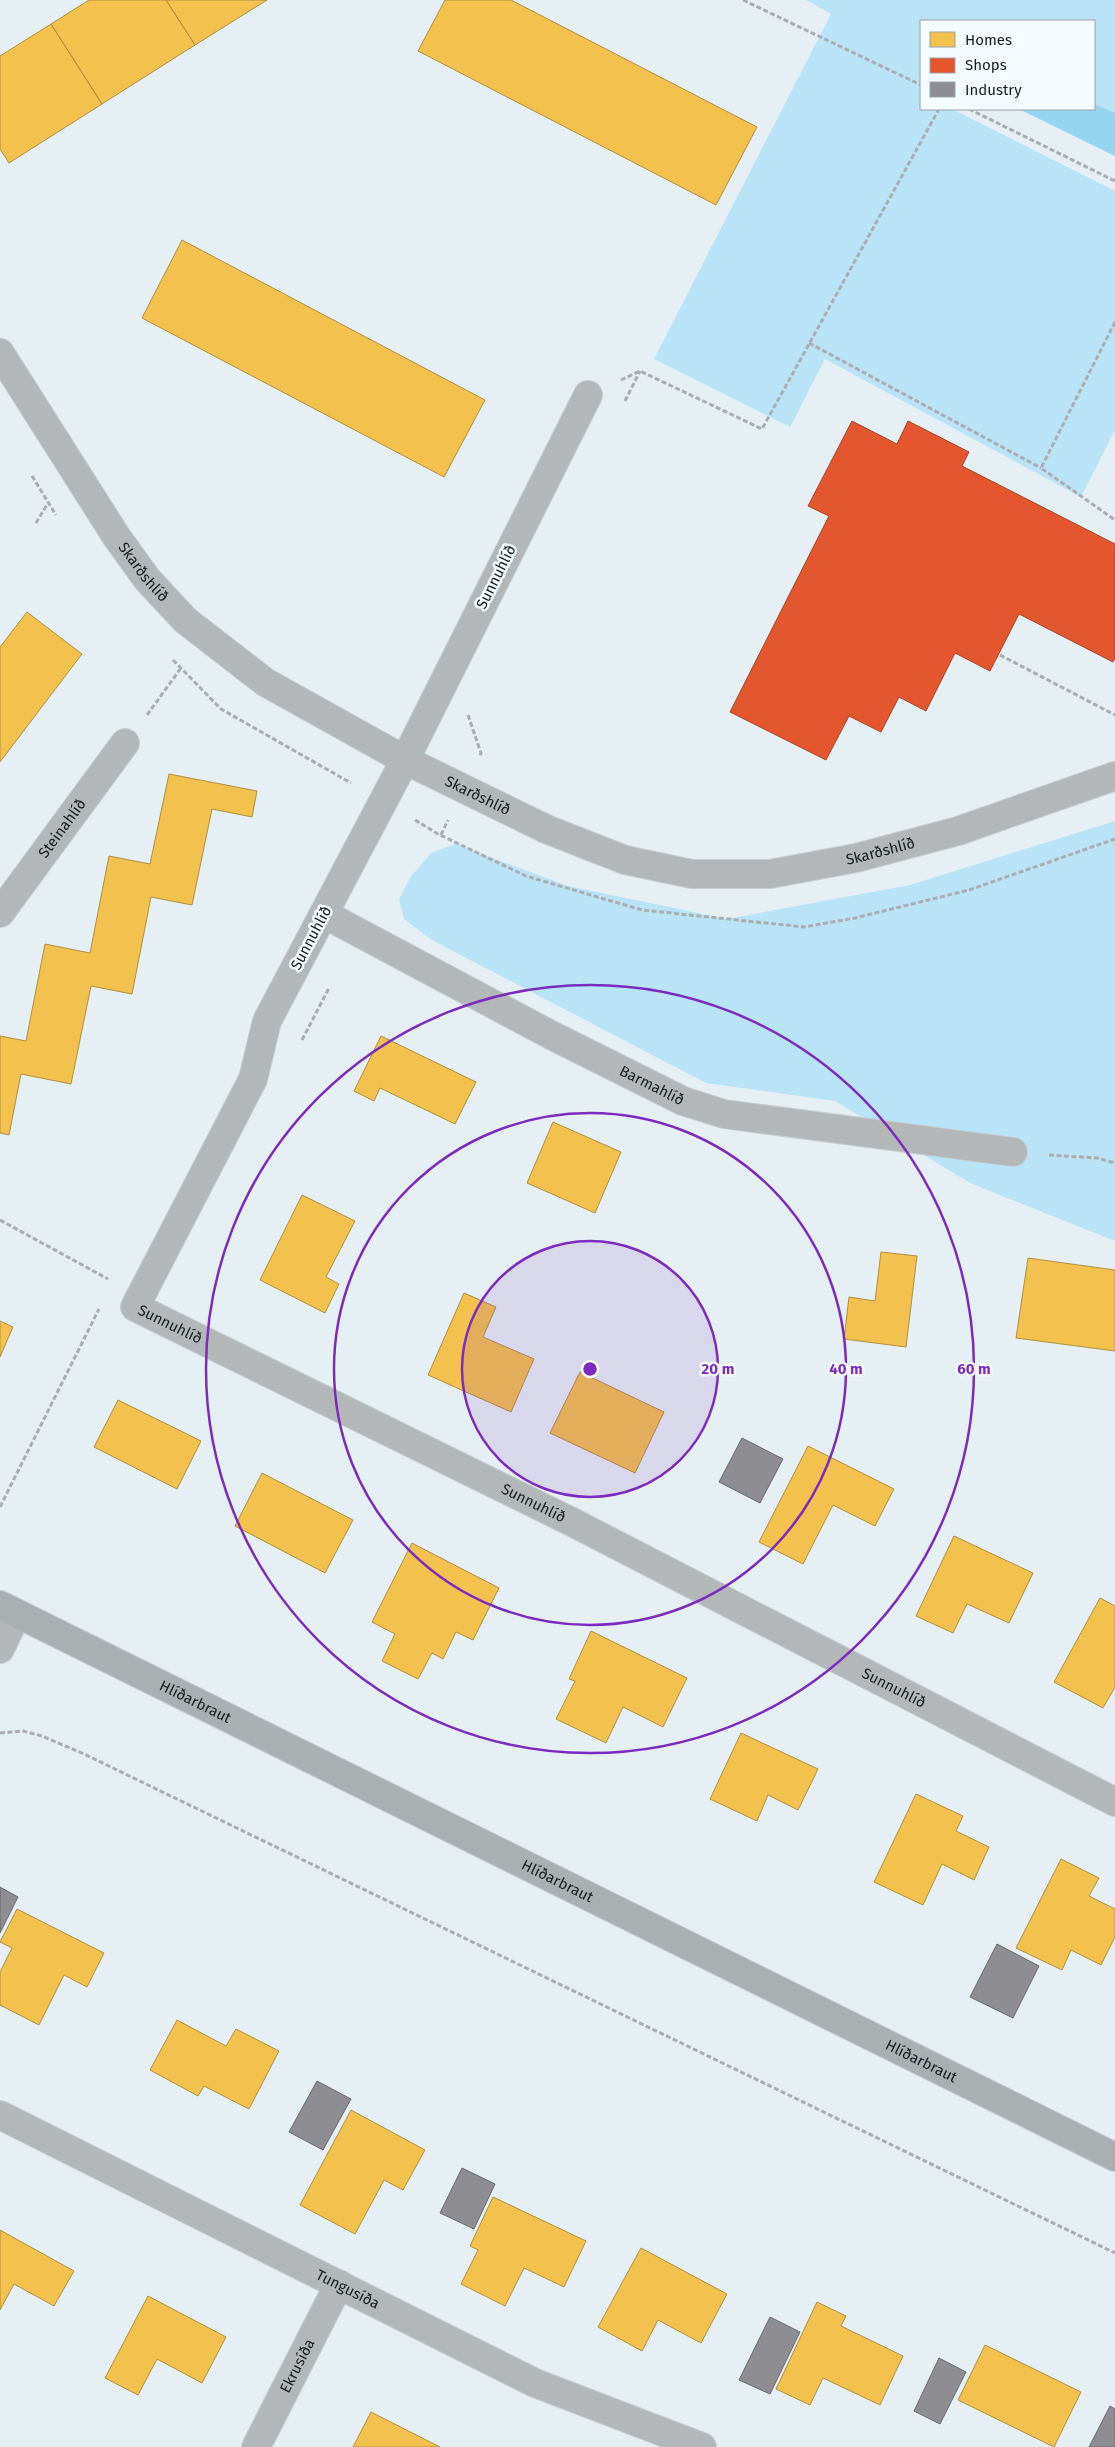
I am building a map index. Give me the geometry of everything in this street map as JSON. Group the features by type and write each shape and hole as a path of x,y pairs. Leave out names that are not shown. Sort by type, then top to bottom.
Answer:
{"main road":[{"name":"Hlíðarbraut","path":"9,1610 1115,2158"}],"street":[{"name":"Skarðshlíð","path":"0,353 116,536 147,579 185,620 265,682 405,760 546,829 625,860 692,874 770,874 856,858 958,830 1115,776"},
{"name":"Sunnuhlíð","path":"588,395 405,760 267,1021 253,1079 135,1307 563,1518 1115,1802"},
{"name":"Steinahlíð","path":"0,913 125,743"},
{"name":"Barmahlíð","path":"324,914 550,1035 683,1101 724,1114 1013,1152"},
{"path":"0,1649 9,1610"},
{"name":"Tungusíða","path":"0,2115 535,2383 702,2447"},
{"name":"Ekrusíða","path":"256,2447 339,2284"}],"path":[{"path":"743,0 920,85"},
{"path":"640,371 762,429 938,110"},
{"path":"971,110 1115,181"},
{"path":"1040,468 1115,322"},
{"path":"809,343 1040,468 1115,520"},
{"path":"588,395 640,371"},
{"path":"622,406 640,371"},
{"path":"36,523 48,503"},
{"path":"1000,655 1115,715"},
{"path":"125,743 181,668"},
{"path":"441,835 481,753 468,714"},
{"path":"1013,1152 1097,1158 1115,1162"},
{"path":"0,1220 112,1281"},
{"path":"0,1732 24,1731 42,1736 84,1754 1115,2253"}],"shaded area":[{"path":"806,0 1115,0 1115,156 1021,110 1095,110 1095,20 920,20 920,110 954,110 1115,191 1115,430 1081,497 825,359 790,427 654,359 831,14"},
{"path":"1095,104 1115,113 1115,156 1021,110 1095,110"},
{"path":"1115,821 1115,1241 970,1183 835,1101 706,1083 432,940 404,919 399,899 410,878 431,853 455,844 568,886 727,919 910,885"}],"building: Homes":[{"path":"89,0 166,0 195,45 102,104 51,24"},
{"path":"166,0 267,0 195,45"},
{"path":"445,0 511,0 757,127 716,205 418,51"},
{"path":"51,24 102,104 9,163 0,149 0,56"},
{"path":"182,240 485,400 444,477 142,318"},
{"path":"27,612 82,654 0,762 0,647"},
{"path":"169,774 257,791 252,817 212,809 192,905 151,897 132,994 91,986 71,1084 21,1074 9,1135 0,1133 0,1036 26,1041 45,944 90,953 109,856 150,864"},
{"path":"381,1036 476,1082 455,1124 380,1088 374,1101 354,1091"},
{"path":"553,1122 621,1152 595,1213 527,1183"},
{"path":"302,1195 355,1221 326,1277 339,1284 325,1313 260,1280"},
{"path":"881,1252 917,1256 906,1347 844,1339 849,1297 875,1301"},
{"path":"1028,1258 1115,1270 1115,1351 1016,1338"},
{"path":"464,1293 496,1307 483,1337 534,1359 511,1412 428,1375"},
{"path":"0,1321 13,1327 0,1357"},
{"path":"580,1372 664,1412 635,1473 550,1433"},
{"path":"118,1400 201,1441 177,1489 94,1447"},
{"path":"808,1446 894,1489 875,1526 833,1505 803,1564 759,1542"},
{"path":"262,1473 353,1520 325,1573 235,1526"},
{"path":"954,1536 1033,1573 1009,1623 967,1604 953,1633 916,1616"},
{"path":"412,1543 499,1588 473,1640 456,1632 443,1659 432,1653 418,1679 382,1661 395,1634 372,1622"},
{"path":"1100,1598 1115,1606 1115,1687 1103,1708 1054,1682"},
{"path":"591,1631 687,1678 663,1727 623,1707 606,1743 556,1719 575,1681 569,1679"},
{"path":"741,1733 818,1769 798,1810 768,1795 757,1821 710,1799"},
{"path":"916,1794 963,1816 956,1831 989,1847 974,1880 942,1864 923,1905 874,1882"},
{"path":"1061,1859 1099,1878 1089,1896 1115,1909 1115,1937 1101,1965 1071,1950 1062,1970 1016,1948"},
{"path":"17,1909 104,1953 87,1987 64,1975 39,2025 0,2005 0,1972 12,1948 0,1942"},
{"path":"177,2020 226,2046 236,2029 279,2051 249,2109 204,2086 198,2096 150,2070"},
{"path":"351,2110 425,2150 403,2190 384,2180 355,2234 300,2205"},
{"path":"493,2197 586,2241 564,2287 524,2268 505,2306 461,2284 478,2250 470,2246"},
{"path":"0,2230 74,2271 54,2306 14,2284 0,2310"},
{"path":"641,2248 727,2294 701,2343 658,2320 642,2351 598,2327"},
{"path":"148,2296 226,2337 202,2383 157,2359 138,2395 105,2378"},
{"path":"817,2302 846,2316 841,2326 903,2356 880,2405 823,2378 810,2405 776,2389"},
{"path":"985,2345 1081,2392 1054,2447 958,2400"},
{"path":"371,2412 440,2447 353,2447"}],"building: Shops":[{"path":"852,421 897,444 908,421 969,452 962,466 1115,544 1115,658 1113,662 1019,614 990,671 955,653 926,711 899,697 881,732 849,716 826,760 730,712 829,516 808,506"}],"building: Industry":[{"path":"742,1438 783,1459 760,1503 719,1482"},
{"path":"0,1887 18,1897 0,1933"},
{"path":"997,1944 1039,1966 1013,2018 970,1997"},
{"path":"317,2081 351,2099 323,2150 289,2132"},
{"path":"462,2168 495,2184 474,2229 440,2213"},
{"path":"770,2317 800,2332 770,2394 739,2380"},
{"path":"939,2358 966,2372 940,2424 914,2411"},
{"path":"1110,2406 1115,2409 1115,2447 1089,2447"}]}
